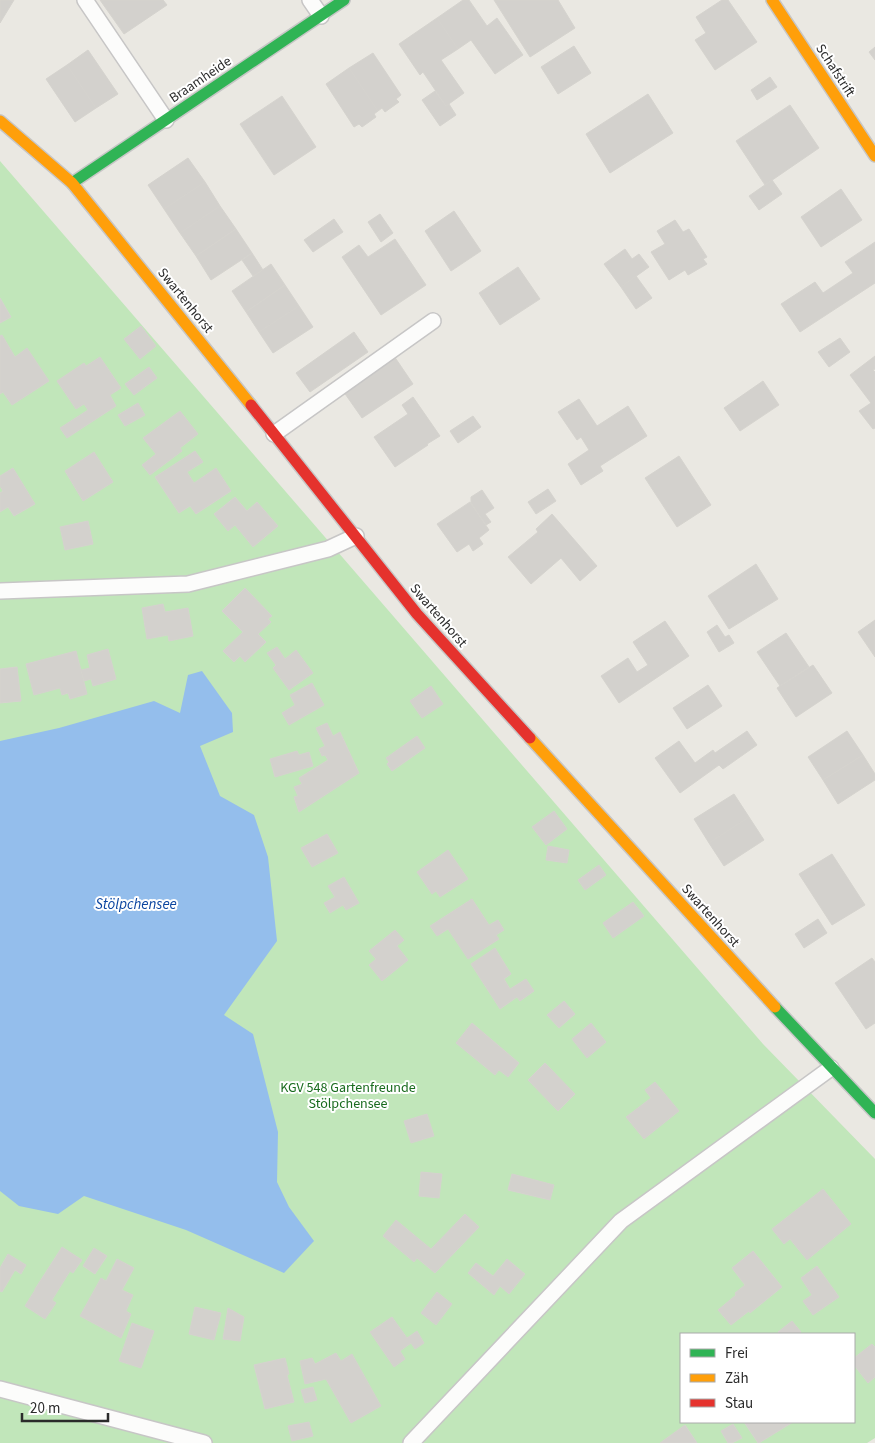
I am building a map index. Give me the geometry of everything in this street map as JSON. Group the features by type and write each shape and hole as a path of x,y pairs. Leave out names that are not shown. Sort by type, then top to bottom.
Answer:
{"street":[{"name":"Braamheide","path":"72,182 344,0"},
{"name":"Schafstrift","path":"772,0 875,156"},
{"name":"Swartenhorst","path":"0,121 72,182 417,614 759,990 875,1113"}],"lane":[{"path":"85,0 166,120"},
{"path":"310,0 321,16"},
{"path":"274,434 433,321"},
{"path":"0,591 188,584 328,549 356,536"},
{"path":"411,1443 621,1222 831,1068"},
{"path":"0,1389 204,1443"}],"green space":[{"name":"KGV 548 Gartenfreunde Stölpchensee","path":"0,161 763,1044 875,1159 875,1438 867,1443 0,1443"}],"water":[{"name":"Stölpchensee","path":"202,671 232,713 233,732 200,746 220,796 254,815 268,857 277,941 224,1015 253,1034 278,1132 277,1182 289,1207 314,1241 284,1273 186,1230 84,1196 58,1214 19,1206 0,1191 0,741 59,728 154,701 180,713 188,675"}],"building":[{"path":"0,0 14,0 0,23"},
{"path":"100,0 163,0 167,5 124,34"},
{"path":"463,0 469,0 487,26 497,18 523,55 495,74 471,40 458,49 437,18"},
{"path":"494,0 558,0 575,28 530,57"},
{"path":"722,0 728,0 757,42 715,70 695,40 706,33 696,17"},
{"path":"437,18 458,49 441,60 464,93 446,106 423,72 420,75 399,44"},
{"path":"574,46 591,73 558,94 541,67"},
{"path":"875,47 875,60 869,52"},
{"path":"88,50 118,94 96,108 67,65"},
{"path":"373,53 401,95 396,99 399,102 385,112 382,108 378,111 349,68"},
{"path":"67,65 96,108 75,122 46,79"},
{"path":"349,68 378,111 374,114 376,117 362,127 359,124 354,127 326,84"},
{"path":"770,77 777,87 757,100 751,90"},
{"path":"435,91 446,106 449,104 456,115 440,126 422,100"},
{"path":"648,94 673,133 610,173 586,134"},
{"path":"282,96 316,147 274,175 240,124"},
{"path":"790,105 819,148 765,185 736,141"},
{"path":"188,158 205,182 164,209 148,185"},
{"path":"772,180 782,194 759,210 749,196"},
{"path":"205,182 220,206 180,233 164,209"},
{"path":"841,189 862,220 821,247 801,217"},
{"path":"220,206 236,229 196,256 180,233"},
{"path":"454,211 481,251 451,271 425,231"},
{"path":"380,214 393,233 381,242 368,222"},
{"path":"334,219 343,232 313,252 304,240"},
{"path":"675,220 683,232 689,229 707,257 703,259 707,264 688,275 685,270 669,280 651,252 665,244 657,231"},
{"path":"236,229 252,253 211,280 196,256"},
{"path":"395,239 426,285 381,315 342,257 359,245 368,257"},
{"path":"875,242 875,283 800,332 781,304 815,282 823,293 853,273 845,262"},
{"path":"625,249 632,259 639,254 649,267 621,287 604,264"},
{"path":"252,253 263,270 253,276 242,260"},
{"path":"271,264 285,285 246,312 232,291"},
{"path":"518,267 540,299 500,325 479,293"},
{"path":"636,276 652,298 636,309 621,287"},
{"path":"285,285 299,306 259,332 246,312"},
{"path":"0,298 11,317 0,323"},
{"path":"299,306 313,327 273,353 259,332"},
{"path":"141,326 156,346 140,359 124,339"},
{"path":"354,332 368,352 310,392 296,373"},
{"path":"2,335 15,357 27,348 49,381 12,405 3,392 0,394 0,336"},
{"path":"840,338 850,352 829,367 818,352"},
{"path":"394,356 413,384 362,418 341,388"},
{"path":"875,356 875,369 873,370 875,372 875,428 873,429 859,411 871,403 850,375"},
{"path":"100,357 121,388 110,395 116,406 67,438 60,428 88,410 84,404 76,409 57,381 84,363 86,366"},
{"path":"149,367 157,378 134,395 125,384"},
{"path":"763,381 779,405 740,431 724,408"},
{"path":"413,397 440,436 395,467 374,437 408,414 402,405"},
{"path":"579,399 597,426 628,406 647,436 600,466 603,471 581,485 568,464 589,450 581,437 577,440 558,412"},
{"path":"138,403 145,415 125,426 118,415"},
{"path":"180,411 198,434 180,448 182,451 150,475 142,465 156,454 143,438"},
{"path":"473,416 481,427 458,443 450,431"},
{"path":"195,451 203,462 187,472 194,483 216,468 231,491 196,514 190,506 179,513 155,477"},
{"path":"94,452 113,482 83,501 65,471"},
{"path":"679,456 711,505 677,527 645,478"},
{"path":"13,468 35,504 14,516 8,507 0,512 0,493 3,491 0,486 0,476"},
{"path":"548,489 556,501 536,514 528,502"},
{"path":"482,490 494,508 485,514 491,522 486,525 471,503 471,497"},
{"path":"235,497 247,511 257,502 278,526 253,547 235,525 228,531 214,514"},
{"path":"470,502 489,530 479,538 483,544 473,551 469,544 457,552 437,524"},
{"path":"552,514 597,566 580,581 561,558 531,584 508,557 538,532 536,529"},
{"path":"88,521 93,544 65,550 60,527"},
{"path":"756,564 778,599 729,629 708,596"},
{"path":"245,588 272,616 268,619 271,622 258,634 266,642 245,662 240,656 234,662 223,651 243,632 222,611"},
{"path":"163,604 165,612 188,608 193,636 169,641 168,635 147,639 142,608"},
{"path":"875,620 875,657 858,632"},
{"path":"665,621 689,656 619,703 601,676 628,658 637,672 648,665 633,642"},
{"path":"717,625 725,637 729,635 734,643 719,652 707,632"},
{"path":"786,633 809,667 780,686 757,652"},
{"path":"277,647 285,659 296,650 313,673 289,690 273,668 276,665 267,653"},
{"path":"108,649 116,679 93,686 91,679 84,681 81,670 90,668 87,655"},
{"path":"76,651 87,694 70,699 68,693 62,695 60,688 34,695 26,664"},
{"path":"813,665 832,693 796,717 777,688"},
{"path":"17,667 21,701 0,703 0,669"},
{"path":"312,683 324,705 289,725 282,713 295,705 290,695"},
{"path":"708,685 722,706 687,729 673,708"},
{"path":"431,686 443,704 422,718 410,701"},
{"path":"327,723 333,736 340,732 359,773 299,812 294,797 298,796 294,787 302,784 299,778 328,760 325,755 322,756 319,749 325,746 316,728"},
{"path":"747,731 757,745 723,769 719,765 680,793 655,758 679,741 695,763 713,750 715,753"},
{"path":"847,731 863,755 823,780 808,757"},
{"path":"417,736 425,748 392,771 387,764 389,762 386,758"},
{"path":"297,751 299,755 309,752 313,766 275,777 270,759"},
{"path":"863,755 875,774 875,780 838,804 823,780"},
{"path":"734,794 749,817 709,843 694,819"},
{"path":"554,811 567,829 546,845 532,827"},
{"path":"749,817 764,840 724,866 709,843"},
{"path":"327,834 338,853 312,867 301,848"},
{"path":"548,846 569,850 567,863 546,860"},
{"path":"448,850 468,879 440,897 436,891 432,894 417,872"},
{"path":"832,854 865,905 832,925 799,874"},
{"path":"599,865 606,875 585,890 578,880"},
{"path":"344,877 359,903 346,910 343,905 330,913 324,903 335,897 328,886"},
{"path":"472,899 489,925 498,920 504,930 496,935 499,939 468,959 448,929 437,936 430,926"},
{"path":"633,902 644,916 613,938 603,923"},
{"path":"818,919 827,933 804,948 795,934"},
{"path":"395,930 404,940 397,946 408,960 382,981 369,965 376,959 369,951"},
{"path":"495,948 511,974 504,979 510,989 526,979 534,991 520,1001 517,997 500,1009 471,964"},
{"path":"872,958 875,962 875,1023 866,1029 835,983"},
{"path":"564,1001 575,1014 559,1028 547,1015"},
{"path":"472,1023 519,1063 508,1077 499,1070 495,1075 456,1043"},
{"path":"591,1023 606,1042 587,1058 572,1039"},
{"path":"545,1063 575,1094 558,1111 528,1080"},
{"path":"655,1082 679,1111 644,1139 626,1117 651,1098 645,1090"},
{"path":"427,1114 434,1136 411,1143 404,1121"},
{"path":"421,1172 442,1174 439,1198 419,1196"},
{"path":"512,1174 554,1185 550,1200 508,1190"},
{"path":"823,1189 851,1224 807,1260 790,1239 784,1244 772,1229"},
{"path":"465,1214 479,1227 435,1273 417,1258 414,1262 383,1236 396,1220 431,1249"},
{"path":"62,1247 82,1260 73,1273 70,1271 52,1300 56,1303 45,1319 25,1306"},
{"path":"94,1248 107,1256 95,1274 83,1266"},
{"path":"753,1251 782,1287 750,1313 749,1311 731,1325 718,1310 745,1285 732,1268"},
{"path":"8,1254 26,1265 21,1274 15,1270 2,1292 0,1291 0,1268"},
{"path":"117,1259 134,1268 122,1290 133,1295 126,1311 131,1314 121,1338 80,1316 101,1278 106,1281"},
{"path":"507,1259 525,1274 509,1294 500,1286 494,1295 468,1273 476,1263 493,1276"},
{"path":"817,1266 839,1297 813,1315 803,1301 812,1295 801,1278"},
{"path":"437,1292 452,1304 436,1325 421,1313"},
{"path":"195,1307 221,1313 214,1340 189,1334"},
{"path":"228,1308 244,1317 240,1341 223,1339"},
{"path":"392,1317 407,1338 417,1331 424,1343 415,1349 411,1343 400,1351 405,1359 394,1367 370,1332"},
{"path":"792,1321 801,1332 779,1333"},
{"path":"132,1323 154,1331 141,1368 119,1361"},
{"path":"872,1344 875,1347 875,1377 868,1383 855,1366 855,1357"},
{"path":"336,1353 341,1361 352,1354 381,1406 351,1423 326,1379 305,1384 300,1361 312,1358 315,1364"},
{"path":"285,1358 294,1402 265,1409 254,1365"},
{"path":"313,1387 317,1400 305,1403 301,1390"},
{"path":"309,1422 313,1436 292,1441 288,1426"},
{"path":"745,1423 791,1423 759,1443"},
{"path":"733,1424 742,1438 728,1443 721,1431"},
{"path":"685,1425 697,1443 660,1443"}],"traffic: fast":[{"path":"72,183 344,0"},
{"path":"775,1007 875,1113"}],"traffic: slow":[{"path":"772,0 875,156"},
{"path":"0,121 72,183 251,405"},
{"path":"530,738 775,1007"}],"traffic: jam":[{"path":"251,405 417,614 530,738"}]}
